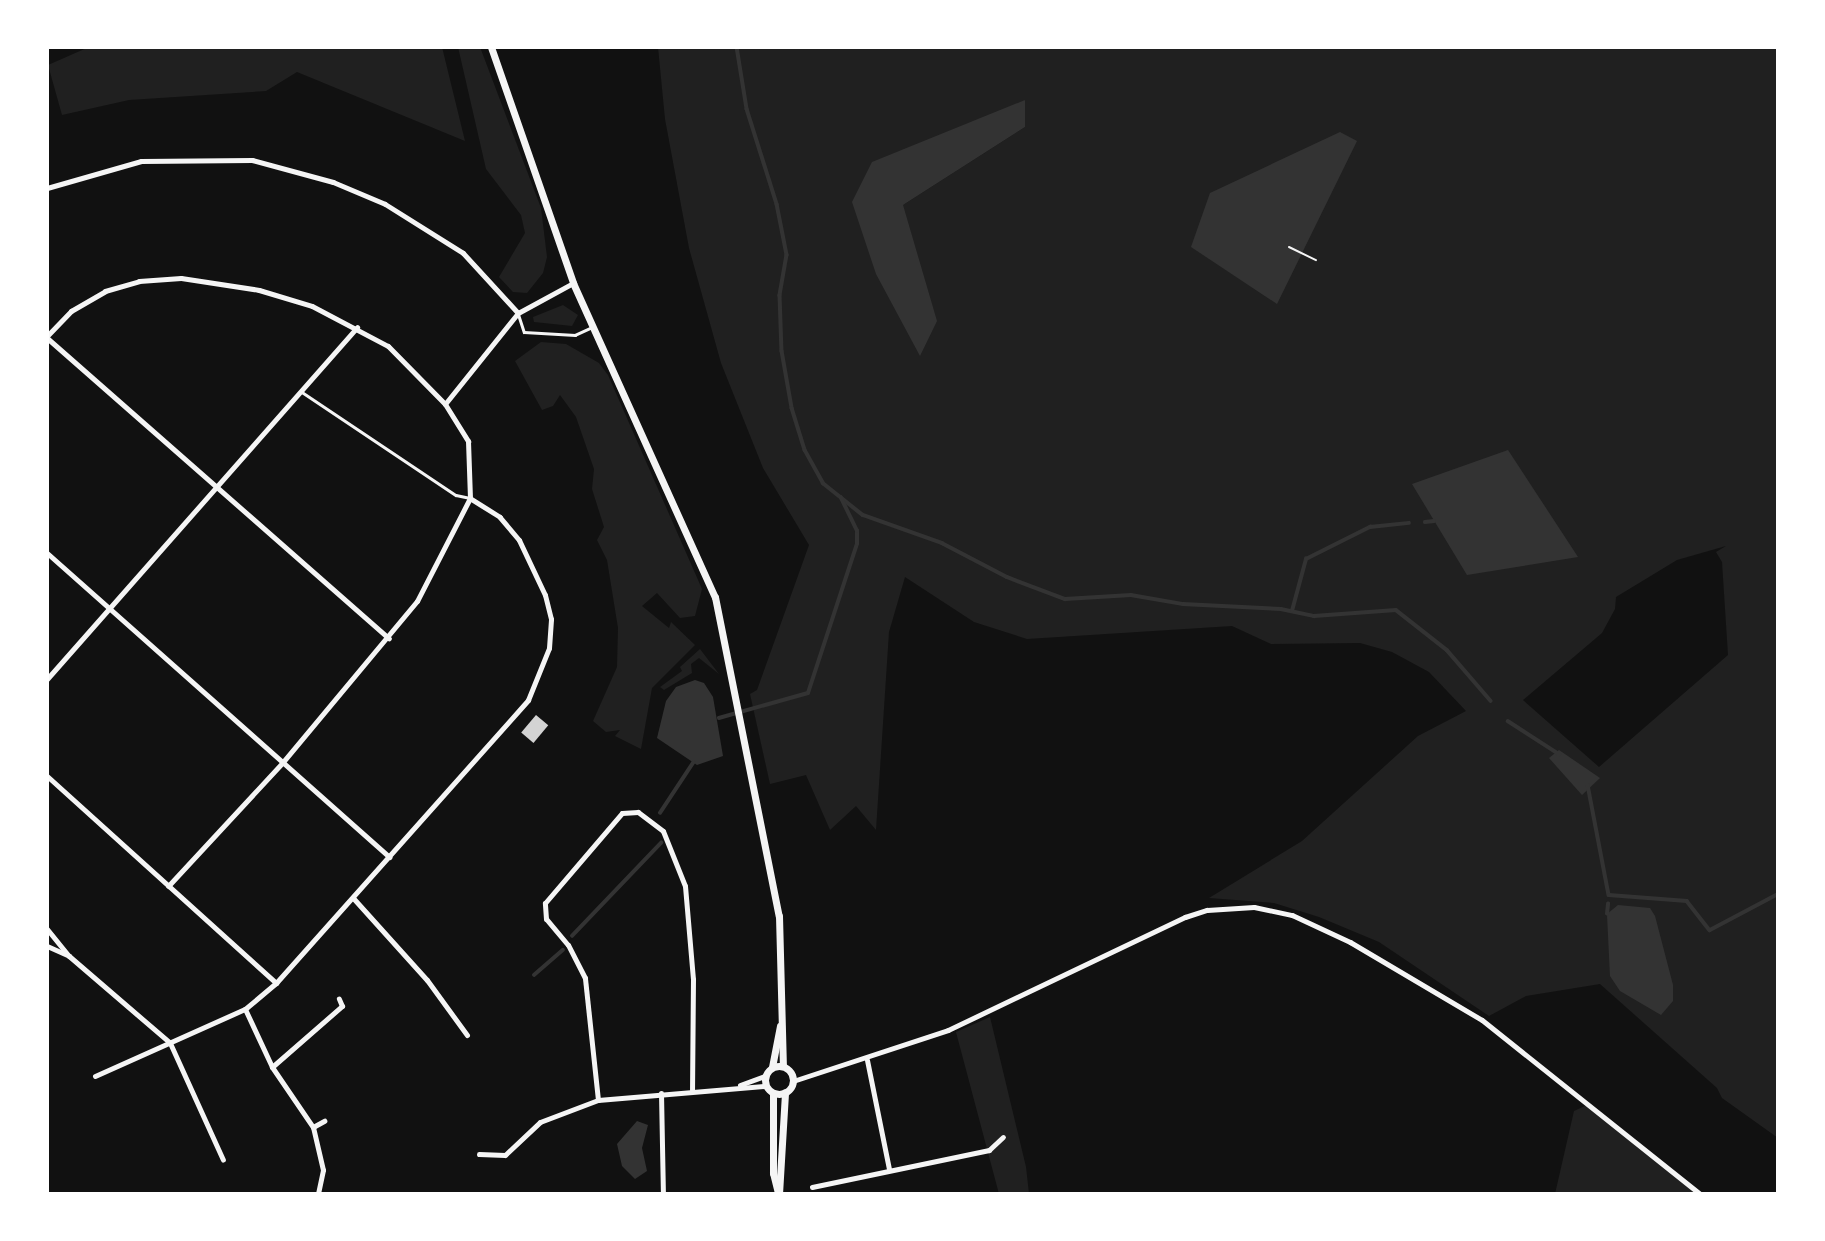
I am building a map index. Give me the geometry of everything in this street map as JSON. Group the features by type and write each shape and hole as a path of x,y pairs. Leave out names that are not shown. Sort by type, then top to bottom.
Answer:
{"street":[{"path":"491,47 573,283 715,597 779,916 783,1066 793,1081"},
{"path":"47,188 141,160 252,160 333,182 385,204 464,253 518,313"},
{"path":"167,886 283,762 389,638 417,601 470,498 468,441 445,404 388,346 357,327 312,306 258,289 181,278 139,281 105,291 71,311 47,337 389,638"},
{"path":"445,404 518,313 573,283"},
{"path":"47,679 357,327"},
{"path":"95,1076 245,1009 276,983 354,899 528,700 549,648 551,620 534,566 500,517 470,498"},
{"path":"47,553 390,857"},
{"path":"47,776 276,983"},
{"path":"598,1100 584,978 568,945 546,919 545,903 622,813 638,812 663,831 685,886 693,979 692,1090"},
{"path":"354,899 427,980 467,1035"},
{"path":"779,1194 785,1092 793,1081 867,1060 1009,1003 1185,917 1236,907 1271,909 1350,942 1482,1020 1700,1194"},
{"path":"47,929 69,956 170,1044 223,1160"},
{"path":"47,946 69,956"},
{"path":"271,1067 342,1006 339,999"},
{"path":"245,1009 271,1067 313,1127 321,1148 318,1194"},
{"path":"740,1085 765,1076 772,1067 781,1022"},
{"path":"867,1060 889,1169"},
{"path":"772,1067 783,1066"},
{"path":"765,1076 766,1086 773,1093 773,1173 779,1194"},
{"path":"479,1154 505,1155 540,1122 598,1100 740,1085 766,1086"},
{"path":"773,1093 785,1092"},
{"path":"661,1093 663,1194"},
{"path":"313,1127 324,1121"},
{"path":"812,1187 989,1150 1003,1137"}],"lane":[{"path":"518,313 524,332 575,335 592,327"},
{"path":"302,392 456,495 470,498"}],"path":[{"path":"1289,247 1316,260"}],"shaded area":[{"path":"89,47 442,47 465,141 297,72 266,91 129,100 62,115 48,65"},
{"path":"458,47 480,47 541,208 547,257 543,273 527,293 513,292 499,277 525,233 521,215 486,169"},
{"path":"658,47 1778,47 1778,1138 1722,1098 1717,1088 1600,984 1526,996 1489,1016 1379,942 1319,917 1274,903 1209,898 1302,841 1418,736 1466,711 1429,672 1392,652 1360,643 1271,644 1232,626 1027,639 974,622 905,577 889,632 876,830 856,806 830,830 806,775 770,784 750,694 757,690 809,545 763,468 721,363 689,248 665,119","holes":["1025,100 1025,127 903,205","1726,546 1716,552 1722,562 1728,655 1599,767 1523,700 1602,633 1615,609 1616,597 1677,560"]},
{"path":"1025,100 1025,127 903,205 937,321 920,356 876,274 852,202 872,162"},
{"path":"1340,132 1357,141 1277,304 1191,247 1210,193"},
{"path":"563,305 578,315 572,326 534,322 533,317"},
{"path":"541,342 566,344 599,363 608,375 702,589 695,616 680,618 657,593 642,606 669,628 671,622 695,645 652,688 641,749 615,736 620,730 606,732 593,721 617,667 618,628 607,560 597,540 604,527 592,489 594,469 576,417 560,395 553,406 542,410 515,361"},
{"path":"1508,450 1578,557 1467,575 1412,484"},
{"path":"700,649 719,674 699,658 691,664 692,673 664,690 660,687 682,671 680,667"},
{"path":"695,680 704,683 713,697 723,756 697,765 657,738 666,701 676,687"},
{"path":"1559,750 1600,778 1582,795 1549,758"},
{"path":"1618,905 1650,908 1655,916 1673,985 1673,1001 1661,1015 1620,991 1610,976 1607,914"},
{"path":"990,1017 1026,1167 1029,1194 999,1194 956,1032"},
{"path":"1587,1105 1696,1194 1555,1194 1574,1111"},
{"path":"637,1121 648,1125 642,1148 647,1171 635,1179 622,1166 617,1144"}],"building":[{"path":"536,715 548,725 533,743 521,733"}],"waterway":[{"path":"737,47 747,109 777,204 787,255 780,295 782,351 792,408 805,450 823,483 863,515 942,543 1007,577 1065,599 1131,595 1183,604 1281,609 1314,616 1396,610 1447,650 1491,701"},
{"path":"719,718 808,693 857,544 857,531 841,498"},
{"path":"1425,522 1434,521"},
{"path":"1292,611 1306,559 1370,527 1409,523"},
{"path":"1508,721 1559,754"},
{"path":"660,813 693,763"},
{"path":"1588,785 1609,895 1687,901 1710,930 1778,894"},
{"path":"572,936 661,843"},
{"path":"1607,914 1608,904"},
{"path":"534,975 563,950"}]}
